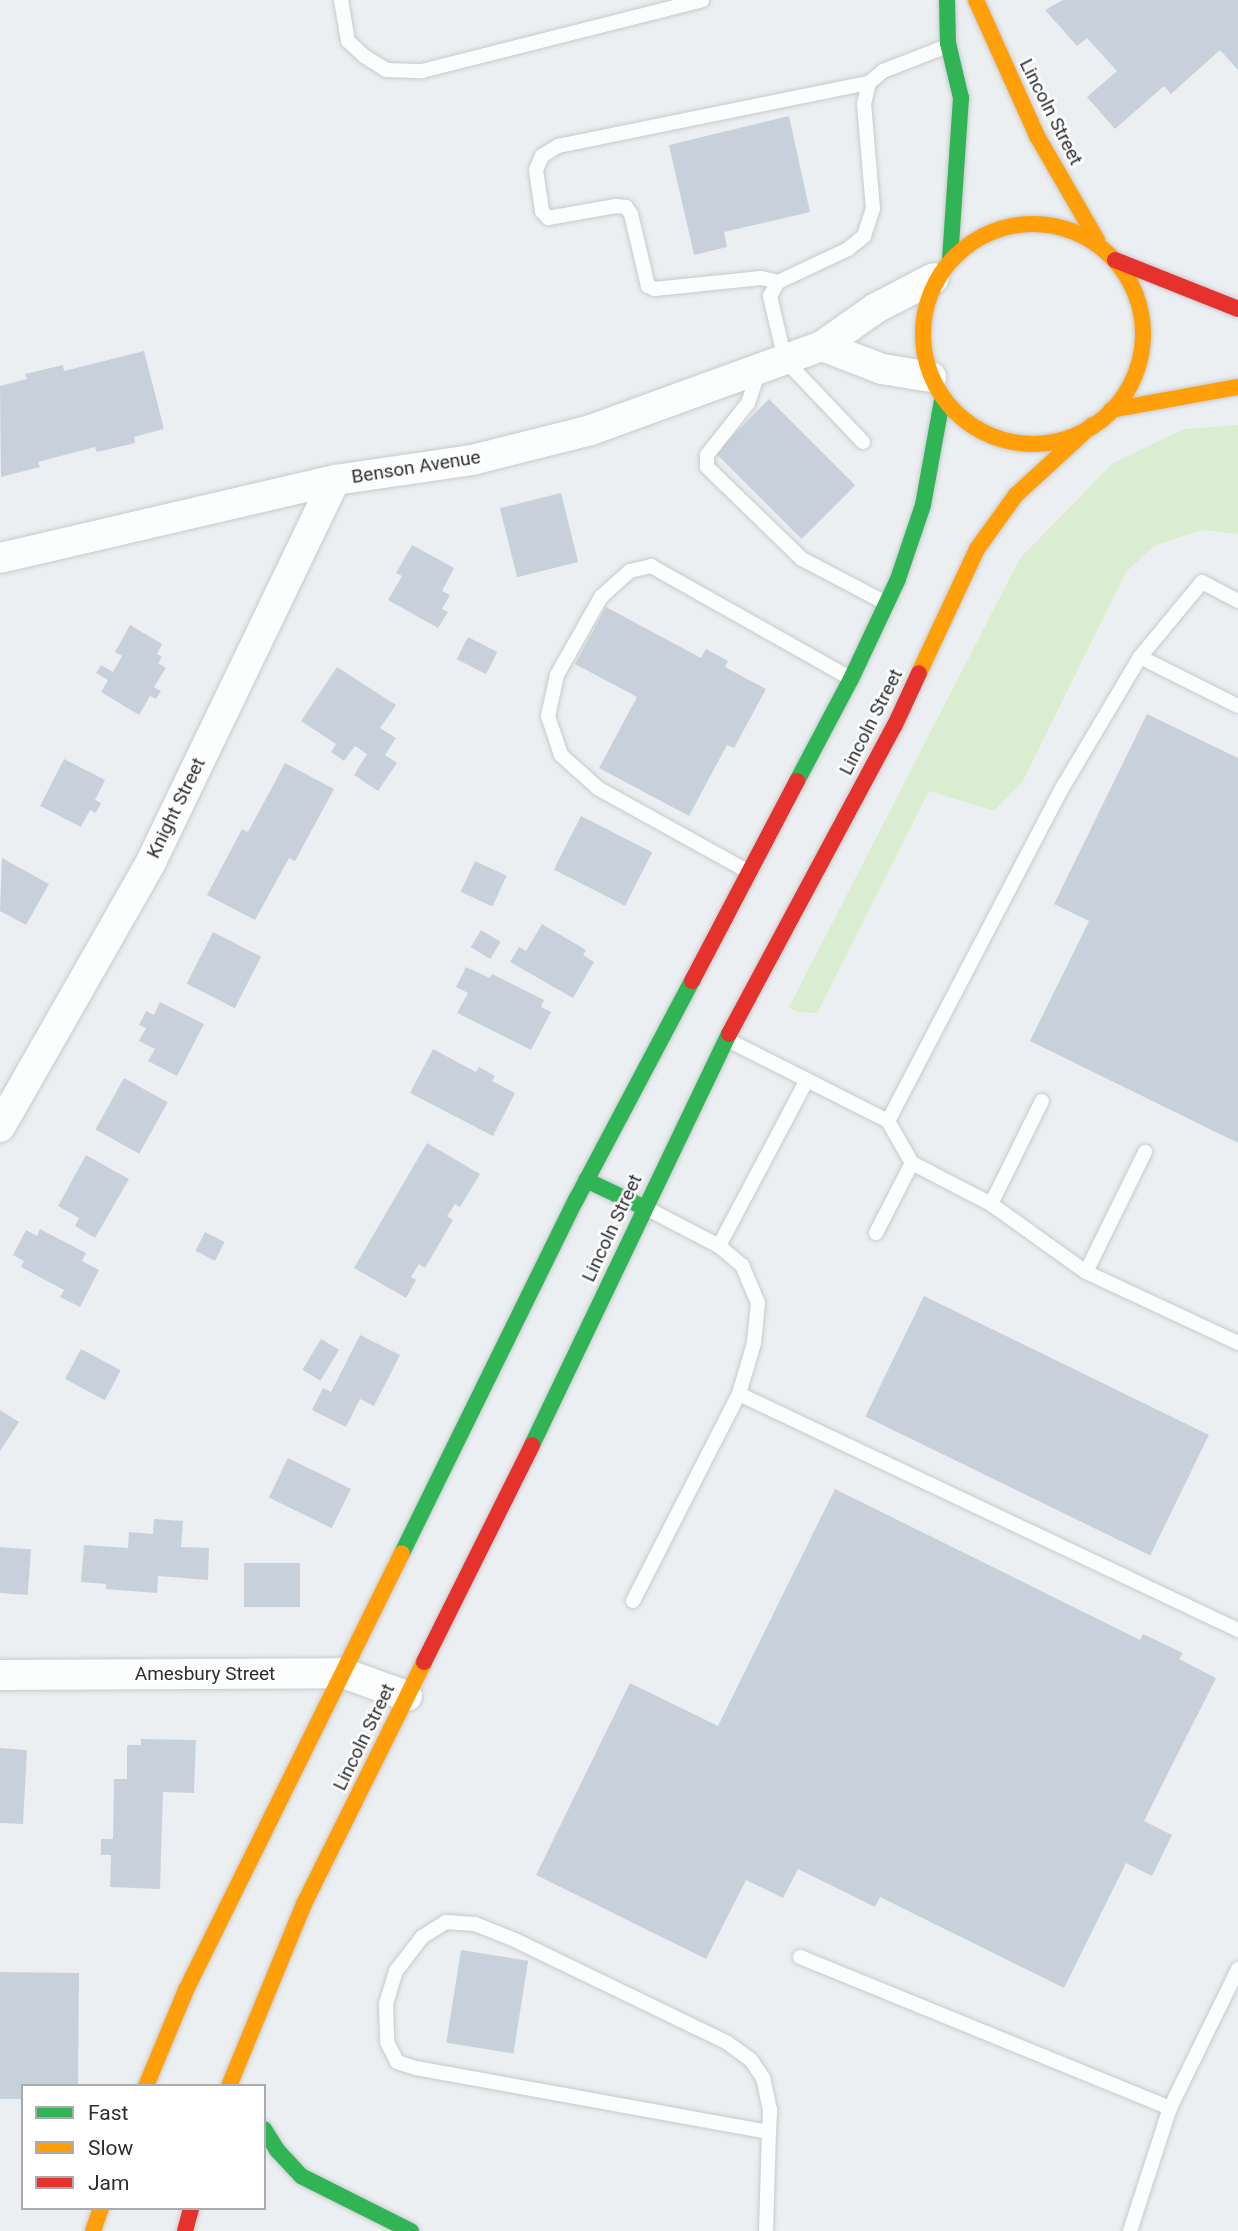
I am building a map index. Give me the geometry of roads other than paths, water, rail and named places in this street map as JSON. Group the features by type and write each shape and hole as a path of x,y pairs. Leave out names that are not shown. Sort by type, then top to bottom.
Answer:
{"main road":[{"path":"942,268 982,237 1011,227 1040,224 1070,230 1097,240 1129,280 1139,303 1143,326 1142,351 1136,375 1124,396 1092,425 1067,440 1018,444 972,426 937,388 925,354 925,314 942,268 961,98 949,46 947,0"},
{"name":"Lincoln Street","path":"976,0 985,26 1037,136 1097,240"},
{"path":"1115,260 1238,309"},
{"path":"1111,410 1238,387"},
{"name":"Lincoln Street","path":"147,2084 186,1990 586,1180 851,679 886,603 923,505 937,388"},
{"name":"Lincoln Street","path":"230,2084 304,1904 542,1426 645,1208 721,1036 895,725 977,549 1016,495 1092,425"},
{"path":"674,1011 695,1022"},
{"path":"586,1180 645,1208"},
{"path":"242,2050 250,2084"},
{"path":"266,2132 276,2150 301,2176 411,2231"},
{"path":"93,2231 100,2210"},
{"path":"185,2231 190,2210"}],"street":[{"name":"Benson Avenue","path":"0,558 335,480 472,460 591,430 822,346 876,307 942,268"},
{"path":"822,346 937,388"},
{"name":"Knight Street","path":"0,1127 150,863 335,480"},
{"name":"Amesbury Street","path":"0,1675 343,1673 407,1696"}],"lane":[{"path":"341,0 348,41 364,57 386,70 422,71 702,0"},
{"path":"778,282 761,278 655,289 648,286 631,214 626,208 616,206 548,218 542,211 536,170 542,156 558,146 869,83 883,71 949,46"},
{"path":"869,83 864,104 873,209 864,236 848,249 778,282 770,296 773,363 748,403 707,455 707,467 802,559 886,603"},
{"path":"773,363 863,442"},
{"path":"750,873 599,789 561,755 548,716 557,676 601,597 630,571 651,566 851,679"},
{"path":"888,1121 1064,785 1140,657 1202,582 1238,601"},
{"path":"1140,657 1238,706"},
{"path":"721,1036 888,1121 912,1163 991,1204 1086,1272 1238,1343"},
{"path":"719,1246 807,1080"},
{"path":"991,1204 1042,1101"},
{"path":"1086,1272 1145,1152"},
{"path":"876,1233 912,1163"},
{"path":"633,1601 739,1394 754,1343 758,1303 743,1265 719,1246 645,1208"},
{"path":"739,1394 1238,1630"},
{"path":"766,2231 770,2110 763,2078 751,2060 728,2043 515,1940 475,1924 446,1922 422,1937 396,1971 386,2004 387,2042 397,2062 416,2068 769,2132"},
{"path":"800,1958 1170,2108"},
{"path":"1130,2231 1170,2108 1238,1969"}]}
